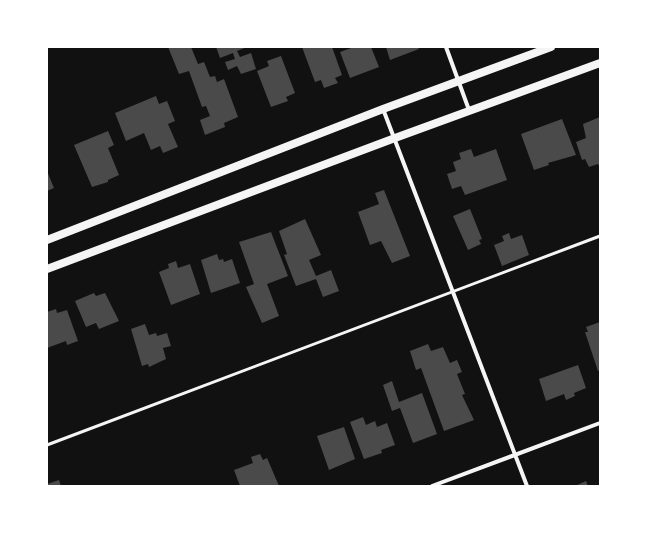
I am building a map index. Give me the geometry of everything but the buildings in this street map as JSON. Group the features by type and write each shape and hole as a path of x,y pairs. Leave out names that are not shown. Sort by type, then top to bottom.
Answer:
{"main road":[{"path":"47,240 383,110 551,47"},
{"path":"47,269 395,138 600,63"}],"street":[{"path":"446,47 470,111"},
{"path":"383,110 454,290 527,486"},
{"path":"432,486 600,423"}],"lane":[{"path":"47,445 600,236"}]}
